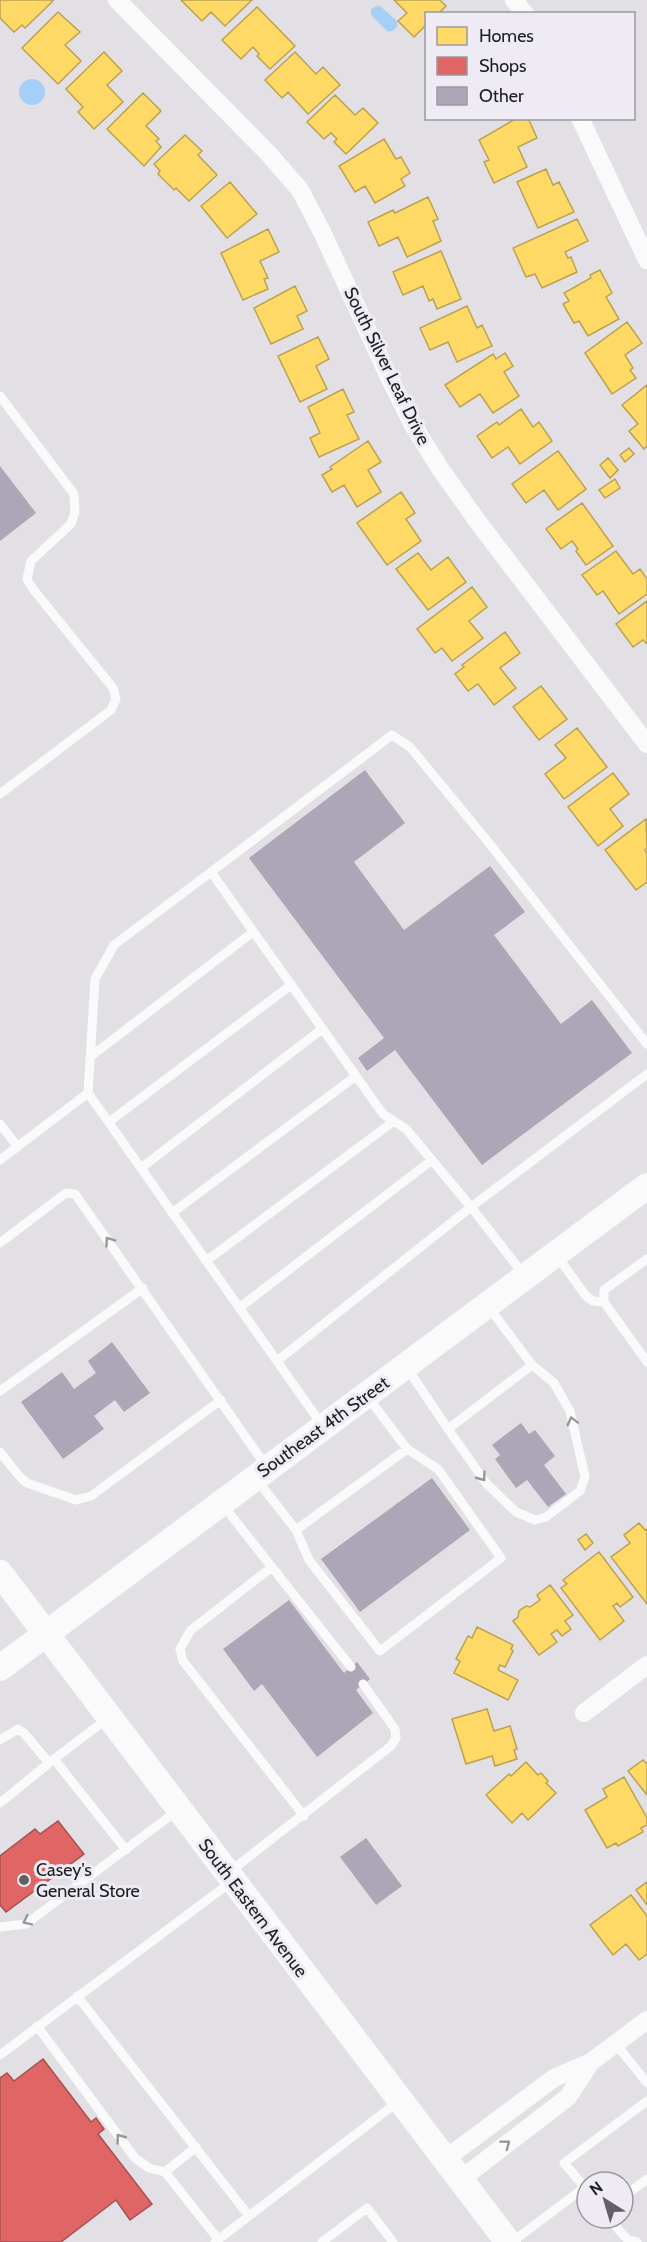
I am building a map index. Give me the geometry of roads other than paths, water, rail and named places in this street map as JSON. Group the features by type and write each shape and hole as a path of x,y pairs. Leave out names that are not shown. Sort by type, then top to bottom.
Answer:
{"main road":[{"name":"Southeast 4th Street","path":"0,1668 647,1186"},
{"name":"South Eastern Avenue","path":"0,1573 399,2101 509,2242"}],"street":[{"name":"South Silver Leaf Drive","path":"117,0 260,145 300,190 322,232 389,377 439,467 478,522 647,744"},
{"path":"514,0 523,12"},
{"path":"581,120 647,260"},
{"path":"584,1713 647,1665"},
{"path":"444,2160 554,2078 591,2062 647,2020"},
{"path":"460,2180 568,2097 591,2062"}],"lane":[{"path":"0,396 74,494 75,512 71,524 31,561 27,579 113,688 116,699 111,710 0,794"},
{"path":"323,1428 88,1093 95,979 114,945 392,735 410,747 489,843 647,1044"},
{"path":"211,872 382,1114 406,1129 526,1277"},
{"path":"90,1057 253,932"},
{"path":"109,1122 291,985"},
{"path":"141,1168 322,1029"},
{"path":"277,1361 471,1207 647,1074"},
{"path":"172,1213 356,1076"},
{"path":"0,1160 88,1093"},
{"path":"206,1261 394,1121"},
{"path":"0,1124 17,1146"},
{"path":"239,1308 432,1160"},
{"path":"0,1243 66,1193 75,1194 221,1400 261,1473 296,1530 309,1560 380,1651 501,1558 438,1469 407,1449 367,1395"},
{"path":"556,1254 586,1296 590,1300 604,1302"},
{"path":"647,1258 604,1290 604,1302 647,1362"},
{"path":"0,1391 143,1288"},
{"path":"406,1366 486,1483 516,1512 535,1520 555,1510 579,1491 585,1478 570,1411 554,1383 532,1365 487,1305"},
{"path":"448,1429 532,1365"},
{"path":"0,1452 20,1478 27,1483 76,1500 91,1496 221,1400"},
{"path":"296,1530 407,1449"},
{"path":"221,1503 351,1667"},
{"path":"272,1567 190,1630 180,1649 183,1661 304,1816"},
{"path":"1,2053 230,1877 391,1746 396,1738 395,1729 363,1684"},
{"path":"0,1803 109,1717"},
{"path":"0,1740 18,1729 24,1733 52,1761 126,1850"},
{"path":"0,1927 26,1924 179,1809"},
{"path":"77,1996 249,2216"},
{"path":"37,2026 135,2157 149,2168 165,2172 217,2241 399,2101"},
{"path":"616,2044 647,2083"},
{"path":"575,2176 564,2163 647,2101"},
{"path":"165,2172 196,2147"},
{"path":"509,2242 575,2197"},
{"path":"322,2242 367,2208 393,2242"},
{"path":"619,2230 627,2239 637,2242"}],"water":[{"path":"379,5 397,21 393,30 387,31 371,15 371,9"},
{"path":"32,79 41,83 45,92 41,101 32,105 23,101 19,92 23,83"}],"place":[{"name":"Casey's General Store","path":"24,1880"}]}
